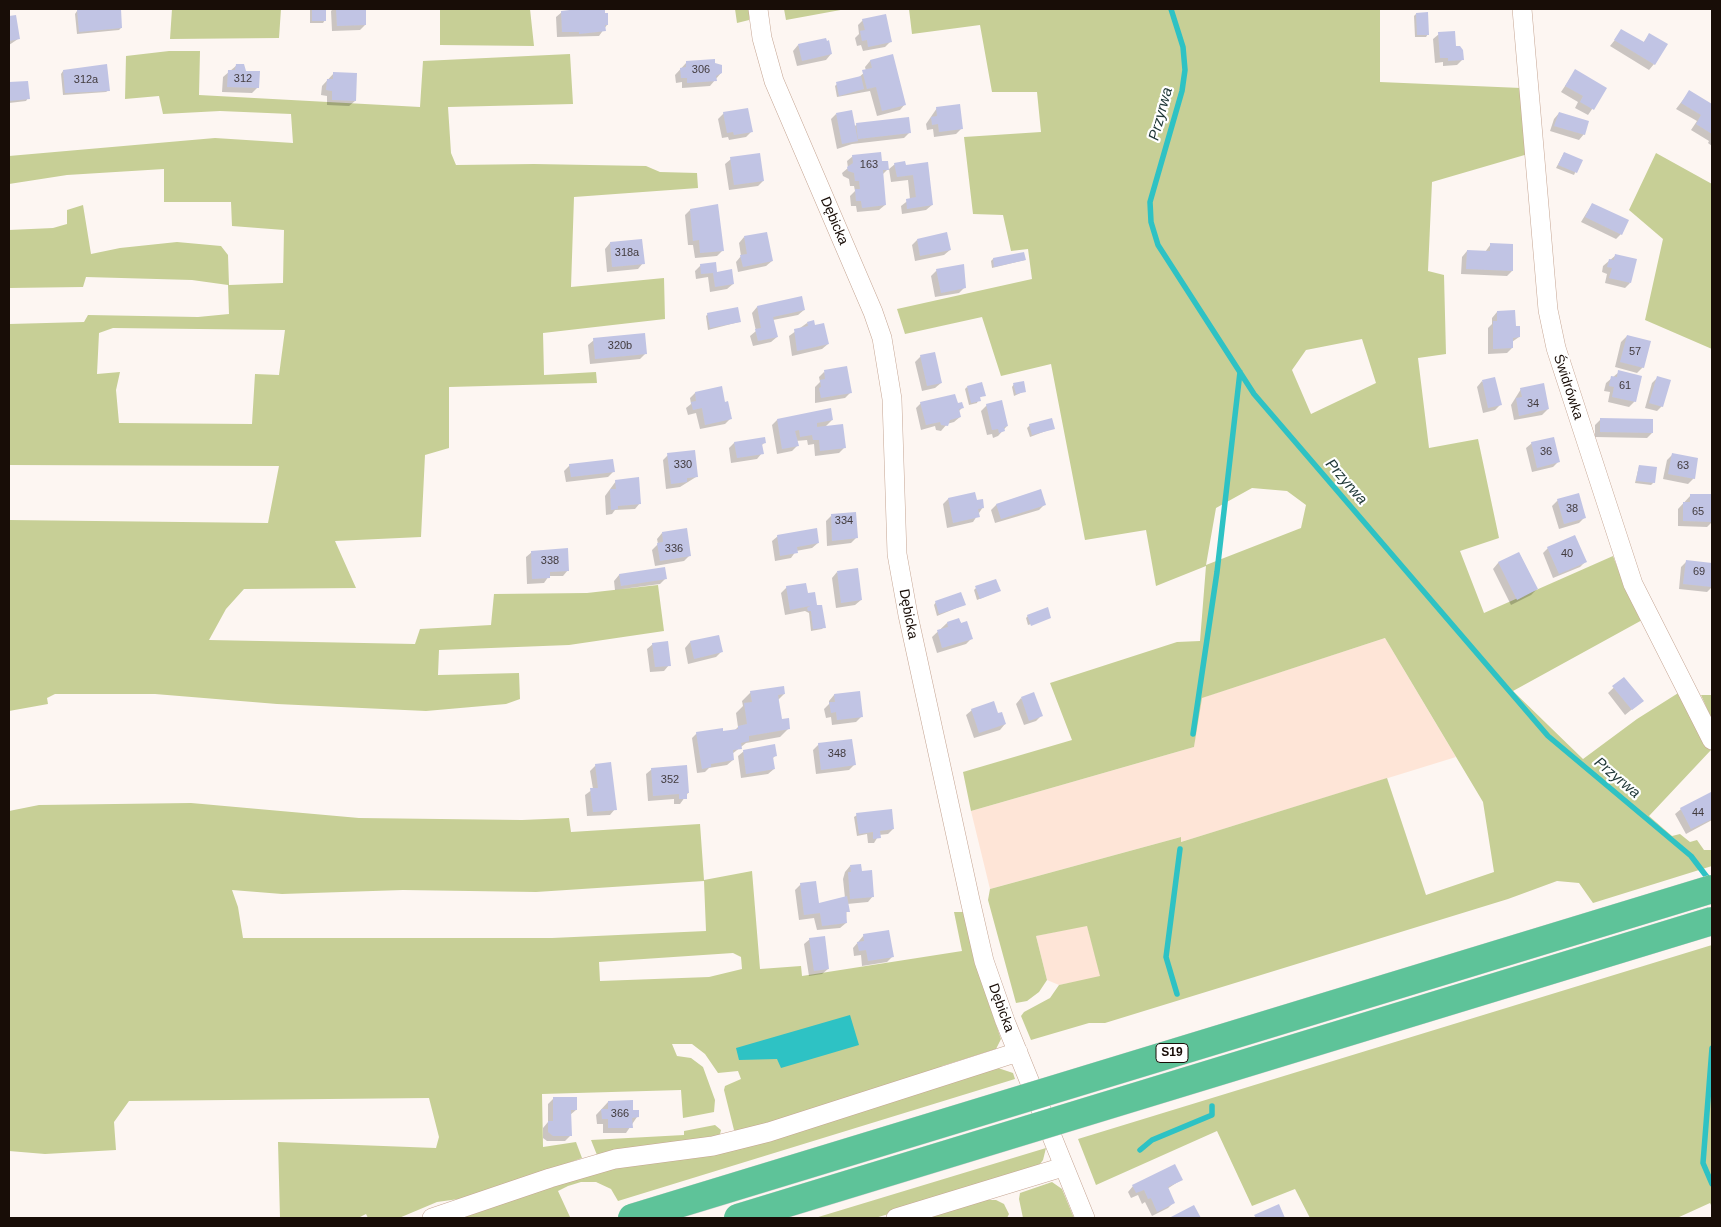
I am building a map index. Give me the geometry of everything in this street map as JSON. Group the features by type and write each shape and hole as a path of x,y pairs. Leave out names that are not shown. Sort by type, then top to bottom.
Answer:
{"highway":[{"name":"S19","path":"632,1218 1712,889"},
{"name":"S19","path":"738,1218 1712,921"}],"street":[{"name":"Dębicka","path":"758,9 762,38 774,81 869,303 882,338 892,400 898,554 908,615 984,960 1063,1167 1085,1218"},
{"name":"Świdrówka","path":"1522,9 1548,310 1556,348 1633,584 1712,740"},
{"path":"432,1218 615,1158 713,1146 787,1127 1018,1052"},
{"path":"896,1218 1063,1167"}],"shaded area":[{"path":"1385,638 1456,757 1181,842 1181,837 990,889 971,811 1194,747 1201,698"},
{"path":"1087,925 1101,977 1059,985 1047,980 1036,936"}],"green space":[{"path":"172,9 281,9 279,38 170,39"},
{"path":"440,9 530,9 534,46 440,45"},
{"path":"735,9 749,9 749,20 737,23"},
{"path":"784,9 846,9 786,20"},
{"path":"909,9 1380,9 1380,82 1521,88 1528,154 1432,182 1428,271 1444,275 1446,354 1418,358 1429,448 1478,439 1499,538 1460,551 1484,613 1613,556 1625,587 1644,619 1513,691 1583,759 1637,719 1683,690 1711,750 1649,816 1672,836 1680,834 1690,842 1697,840 1704,850 1712,850 1712,866 1593,903 1579,883 1557,881 1508,899 1105,1023 1089,1023 1031,1040 1021,1016 1024,1012 1050,998 1059,985 1100,976 1087,926 1036,936 1047,980 1039,992 1027,1001 1016,1003 988,900 990,889 1181,837 1181,842 1387,778 1426,895 1494,872 1483,802 1385,638 1202,698 1194,747 971,811 963,772 1072,740 1050,683 1177,642 1200,641 1206,566 1156,586 1146,530 1085,540 1051,364 1001,376 982,317 905,334 897,309 1032,279 1028,249 1011,251 1003,215 973,214 964,137 1041,132 1037,92 992,92 980,25 912,34","holes":["1362,339 1376,383 1311,414 1292,370 1306,350","1252,488 1287,491 1306,505 1301,528 1206,565 1216,508"]},
{"path":"169,51 200,51 199,95 420,107 423,61 570,54 573,104 448,107 451,153 456,165 646,166 660,172 697,173 698,188 574,197 571,287 664,278 665,319 543,333 544,375 596,372 597,383 449,387 449,448 425,455 421,537 335,541 356,588 244,589 226,609 209,640 415,644 420,629 491,625 494,594 587,593 658,585 664,631 569,645 439,650 438,675 519,673 520,699 506,704 426,711 277,704 155,694 55,694 47,698 48,704 9,711 9,520 268,523 279,466 9,465 9,324 84,322 88,315 198,317 229,314 228,285 192,280 86,277 83,287 9,288 9,230 53,228 67,224 67,210 83,205 91,254 120,248 177,242 221,246 228,255 229,285 283,283 284,230 232,226 231,202 164,202 164,169 67,175 9,184 9,156 215,138 293,143 291,114 220,111 163,114 159,96 125,99 126,56","holes":["113,328 285,330 279,375 255,374 252,424 119,423 116,390 120,372 97,374 99,333"]},
{"path":"1656,153 1712,184 1712,349 1645,320 1663,239 1629,210"},
{"path":"1701,695 1712,695 1712,720"},
{"path":"191,803 359,818 522,820 569,818 571,832 700,824 704,880 752,871 760,969 801,966 802,976 962,951 954,912 963,912 981,980 1001,1039 996,1049 942,1066 937,1074 740,1132 734,1130 724,1090 725,1086 741,1079 738,1071 718,1073 705,1054 692,1044 672,1044 677,1056 691,1058 703,1067 715,1100 714,1112 683,1118 681,1090 542,1094 543,1147 576,1142 582,1158 473,1197 437,1202 399,1218 368,1218 366,1214 358,1218 280,1218 278,1142 436,1148 439,1137 429,1098 129,1101 114,1122 116,1150 45,1154 9,1151 9,811 39,805","holes":["704,881 706,931 552,938 243,938 238,907 232,890 282,894 403,890 536,892","733,953 741,957 742,969 709,977 600,981 599,962"]},
{"path":"1712,945 1712,1207 1710,1203 1677,1218 1310,1218 1295,1189 1252,1206 1217,1131 1096,1185 1078,1139"},
{"path":"998,1068 1013,1073 1015,1079 618,1201 611,1189 596,1182 581,1182 568,1186 558,1191 570,1217 454,1218 574,1177 844,1116"},
{"path":"715,1125 721,1130 719,1139 597,1155 591,1140 684,1135 684,1131"},
{"path":"1046,1148 1043,1160 1037,1168 943,1198 875,1218 815,1218"},
{"path":"1052,1182 1062,1189 1074,1218 1023,1218 1019,1199 1020,1193"},
{"path":"981,1200 996,1200 1004,1204 1009,1214 1007,1218 923,1218"}],"water":[{"path":"850,1015 859,1045 781,1068 777,1059 739,1060 736,1048"}],"building":[{"path":"121,9 122,28 79,32 77,10"},
{"path":"312,9 326,9 326,21 312,21"},
{"path":"336,9 366,9 366,25 337,26"},
{"path":"605,9 605,13 608,13 608,25 605,25 606,31 579,34 579,32 562,32 561,11"},
{"path":"1428,12 1429,35 1417,35 1416,13"},
{"path":"886,14 892,42 868,47 867,40 862,41 860,31 865,30 862,19"},
{"path":"16,15 20,39 9,41 9,16"},
{"path":"1621,29 1644,42 1649,33 1668,44 1655,65 1614,40"},
{"path":"1455,31 1456,46 1460,46 1463,50 1464,60 1448,61 1448,58 1440,58 1438,32"},
{"path":"826,38 827,41 829,40 832,54 802,61 798,44"},
{"path":"893,54 906,105 882,111 876,87 867,89 862,70 872,68 870,60"},
{"path":"715,59 715,63 722,65 722,73 716,76 717,81 687,83 687,78 681,78 680,68 686,67 686,61"},
{"path":"107,64 110,91 65,93 63,70"},
{"path":"236,64 244,64 246,71 260,71 259,88 227,87 228,70 235,70"},
{"path":"1575,69 1607,88 1594,110 1580,102 1583,96 1565,86"},
{"path":"333,72 357,73 356,101 332,100 332,91 326,90 327,79 333,79"},
{"path":"861,76 864,89 839,96 836,82"},
{"path":"28,81 30,99 9,101 9,82"},
{"path":"1689,90 1712,104 1712,134 1696,124 1701,115 1681,103"},
{"path":"960,104 963,129 939,132 938,124 932,125 931,117 937,116 936,107"},
{"path":"748,108 753,132 734,135 733,132 727,133 723,112"},
{"path":"852,110 858,141 842,144 836,113"},
{"path":"1559,112 1589,121 1585,135 1554,126"},
{"path":"909,117 911,133 858,139 856,123"},
{"path":"881,152 882,161 888,161 889,170 883,170 886,205 862,208 861,201 856,201 855,189 860,189 859,181 855,181 854,173 848,171 847,167 853,163 852,155"},
{"path":"1564,152 1583,160 1577,173 1558,165"},
{"path":"760,153 764,181 734,185 730,157"},
{"path":"905,161 906,165 928,162 933,205 907,209 906,199 916,197 913,175 897,177 894,163"},
{"path":"1592,203 1629,220 1622,235 1585,217"},
{"path":"718,204 724,251 700,253 699,240 693,241 690,209"},
{"path":"767,232 773,261 743,267 740,255 747,254 744,236"},
{"path":"947,232 951,250 920,256 917,239"},
{"path":"642,239 645,264 612,267 610,242"},
{"path":"1490,243 1513,244 1513,271 1466,269 1467,250 1490,251"},
{"path":"1024,252 1026,260 994,267 993,258"},
{"path":"1615,254 1637,259 1631,283 1609,278 1612,268 1607,267 1609,259 1614,260"},
{"path":"716,262 717,272 732,269 734,284 715,287 713,273 701,274 700,264"},
{"path":"964,264 966,288 941,293 936,269"},
{"path":"802,296 805,310 773,317 778,337 758,341 755,329 761,328 757,306"},
{"path":"738,307 741,322 710,328 707,313"},
{"path":"1515,310 1516,326 1520,326 1520,337 1513,338 1513,348 1493,349 1493,321 1497,321 1497,311"},
{"path":"814,320 815,325 824,323 829,344 797,351 794,329 808,326 807,322"},
{"path":"645,333 647,354 595,359 593,338"},
{"path":"1627,335 1651,341 1644,368 1620,362"},
{"path":"935,352 942,383 927,386 920,355"},
{"path":"847,366 852,393 821,398 819,388 821,387 820,380 825,379 824,370"},
{"path":"1618,370 1642,376 1636,402 1612,397 1614,387 1609,386 1611,376 1617,377"},
{"path":"1657,376 1671,380 1663,407 1649,403"},
{"path":"1495,377 1502,405 1488,408 1482,380"},
{"path":"1024,381 1026,392 1016,394 1013,383"},
{"path":"982,382 986,396 980,397 981,401 971,403 967,386"},
{"path":"1544,383 1549,409 1519,416 1516,398 1522,397 1520,388"},
{"path":"722,386 725,402 728,401 732,419 705,425 702,408 693,410 691,402 696,401 695,392"},
{"path":"955,394 958,403 962,402 964,408 959,409 961,417 950,420 948,426 941,425 940,422 926,425 920,402"},
{"path":"1002,400 1008,426 1004,427 1005,431 999,433 998,429 992,430 986,404"},
{"path":"831,408 833,420 817,423 817,427 843,424 846,448 820,451 819,440 813,440 812,435 800,437 799,430 795,431 799,446 782,449 777,419"},
{"path":"1052,418 1055,429 1032,435 1029,424"},
{"path":"1600,418 1653,419 1653,433 1600,432"},
{"path":"765,437 766,443 762,444 764,454 737,458 734,442"},
{"path":"1554,437 1560,462 1537,468 1531,442"},
{"path":"695,450 698,477 687,478 687,482 671,484 667,453"},
{"path":"1672,453 1698,458 1695,479 1668,474"},
{"path":"613,459 615,472 571,477 569,464"},
{"path":"1639,465 1657,467 1655,483 1636,481"},
{"path":"639,477 641,504 618,506 618,509 611,510 610,489 616,489 615,480"},
{"path":"1041,489 1046,505 1001,519 996,504"},
{"path":"975,492 977,500 983,499 984,508 978,509 980,517 953,523 948,498"},
{"path":"1579,493 1586,518 1564,524 1557,499"},
{"path":"1690,494 1712,494 1712,522 1683,521 1683,502 1690,502"},
{"path":"856,512 858,538 832,541 831,514"},
{"path":"687,528 691,556 660,561 657,543 663,542 662,532"},
{"path":"817,528 819,543 797,547 798,553 780,556 777,535"},
{"path":"1575,535 1587,562 1559,574 1547,547"},
{"path":"568,548 569,571 550,572 550,578 532,579 531,551"},
{"path":"1519,552 1538,589 1517,600 1498,562"},
{"path":"1686,560 1712,563 1712,587 1683,584"},
{"path":"665,567 667,579 621,586 619,574"},
{"path":"858,568 862,600 841,603 837,571"},
{"path":"996,579 1001,591 980,599 975,586"},
{"path":"806,583 808,593 815,592 817,605 822,605 826,628 813,629 811,611 808,611 807,608 810,606 790,610 786,586"},
{"path":"961,592 966,605 939,614 935,601"},
{"path":"1048,607 1051,618 1031,626 1027,615"},
{"path":"959,618 961,623 967,621 973,639 942,648 937,630 948,627 947,622"},
{"path":"719,635 723,652 694,659 690,641"},
{"path":"668,641 671,666 655,667 652,643"},
{"path":"1624,677 1644,701 1632,710 1612,686"},
{"path":"784,686 785,694 778,695 782,719 789,718 790,729 749,736 749,741 741,743 742,749 733,750 734,760 711,764 711,767 702,769 696,732 723,728 723,731 738,729 738,726 747,724 744,703 752,702 750,691"},
{"path":"860,691 863,717 837,720 836,712 831,713 829,702 835,702 834,694"},
{"path":"1034,692 1043,716 1029,721 1021,697"},
{"path":"994,701 998,713 1002,712 1006,724 979,733 971,709"},
{"path":"852,739 856,765 821,770 818,743"},
{"path":"775,744 777,756 773,757 775,769 746,774 743,750"},
{"path":"611,762 617,810 593,812 590,788 598,788 595,764"},
{"path":"687,765 689,793 687,793 687,799 679,799 679,794 653,796 651,768"},
{"path":"1711,792 1712,819 1691,829 1680,808"},
{"path":"892,809 894,829 880,831 881,838 873,839 873,832 859,834 856,813"},
{"path":"861,864 862,871 872,870 874,897 850,899 848,872 851,872 850,865"},
{"path":"816,881 819,903 847,896 850,912 846,912 847,923 822,926 820,913 804,915 800,883"},
{"path":"889,930 894,957 868,961 866,950 859,951 857,942 864,941 863,934"},
{"path":"825,936 829,969 814,971 809,938"},
{"path":"553,1097 577,1097 577,1110 571,1110 572,1136 553,1136 548,1132 548,1121 553,1121"},
{"path":"633,1100 633,1110 639,1110 639,1117 632,1118 633,1128 608,1128 608,1119 602,1119 601,1109 608,1109 608,1101"},
{"path":"1175,1164 1183,1180 1168,1187 1175,1203 1157,1212 1151,1198 1148,1199 1144,1190 1136,1193 1132,1185"},
{"path":"1279,1204 1285,1218 1256,1218 1254,1215"},
{"path":"1194,1205 1201,1218 1169,1218"}],"waterway":[{"name":"Przyrwa","path":"1171,9 1183,47 1185,70 1182,91 1150,202 1151,222 1158,245 1254,394 1548,736 1691,856 1710,881"},
{"path":"1193,734 1217,572 1240,372"},
{"path":"1177,994 1166,957 1180,849"},
{"name":"Przyrwa","path":"1712,1048 1703,1163 1712,1184"},
{"path":"1140,1150 1152,1140 1212,1115 1212,1106"}]}
